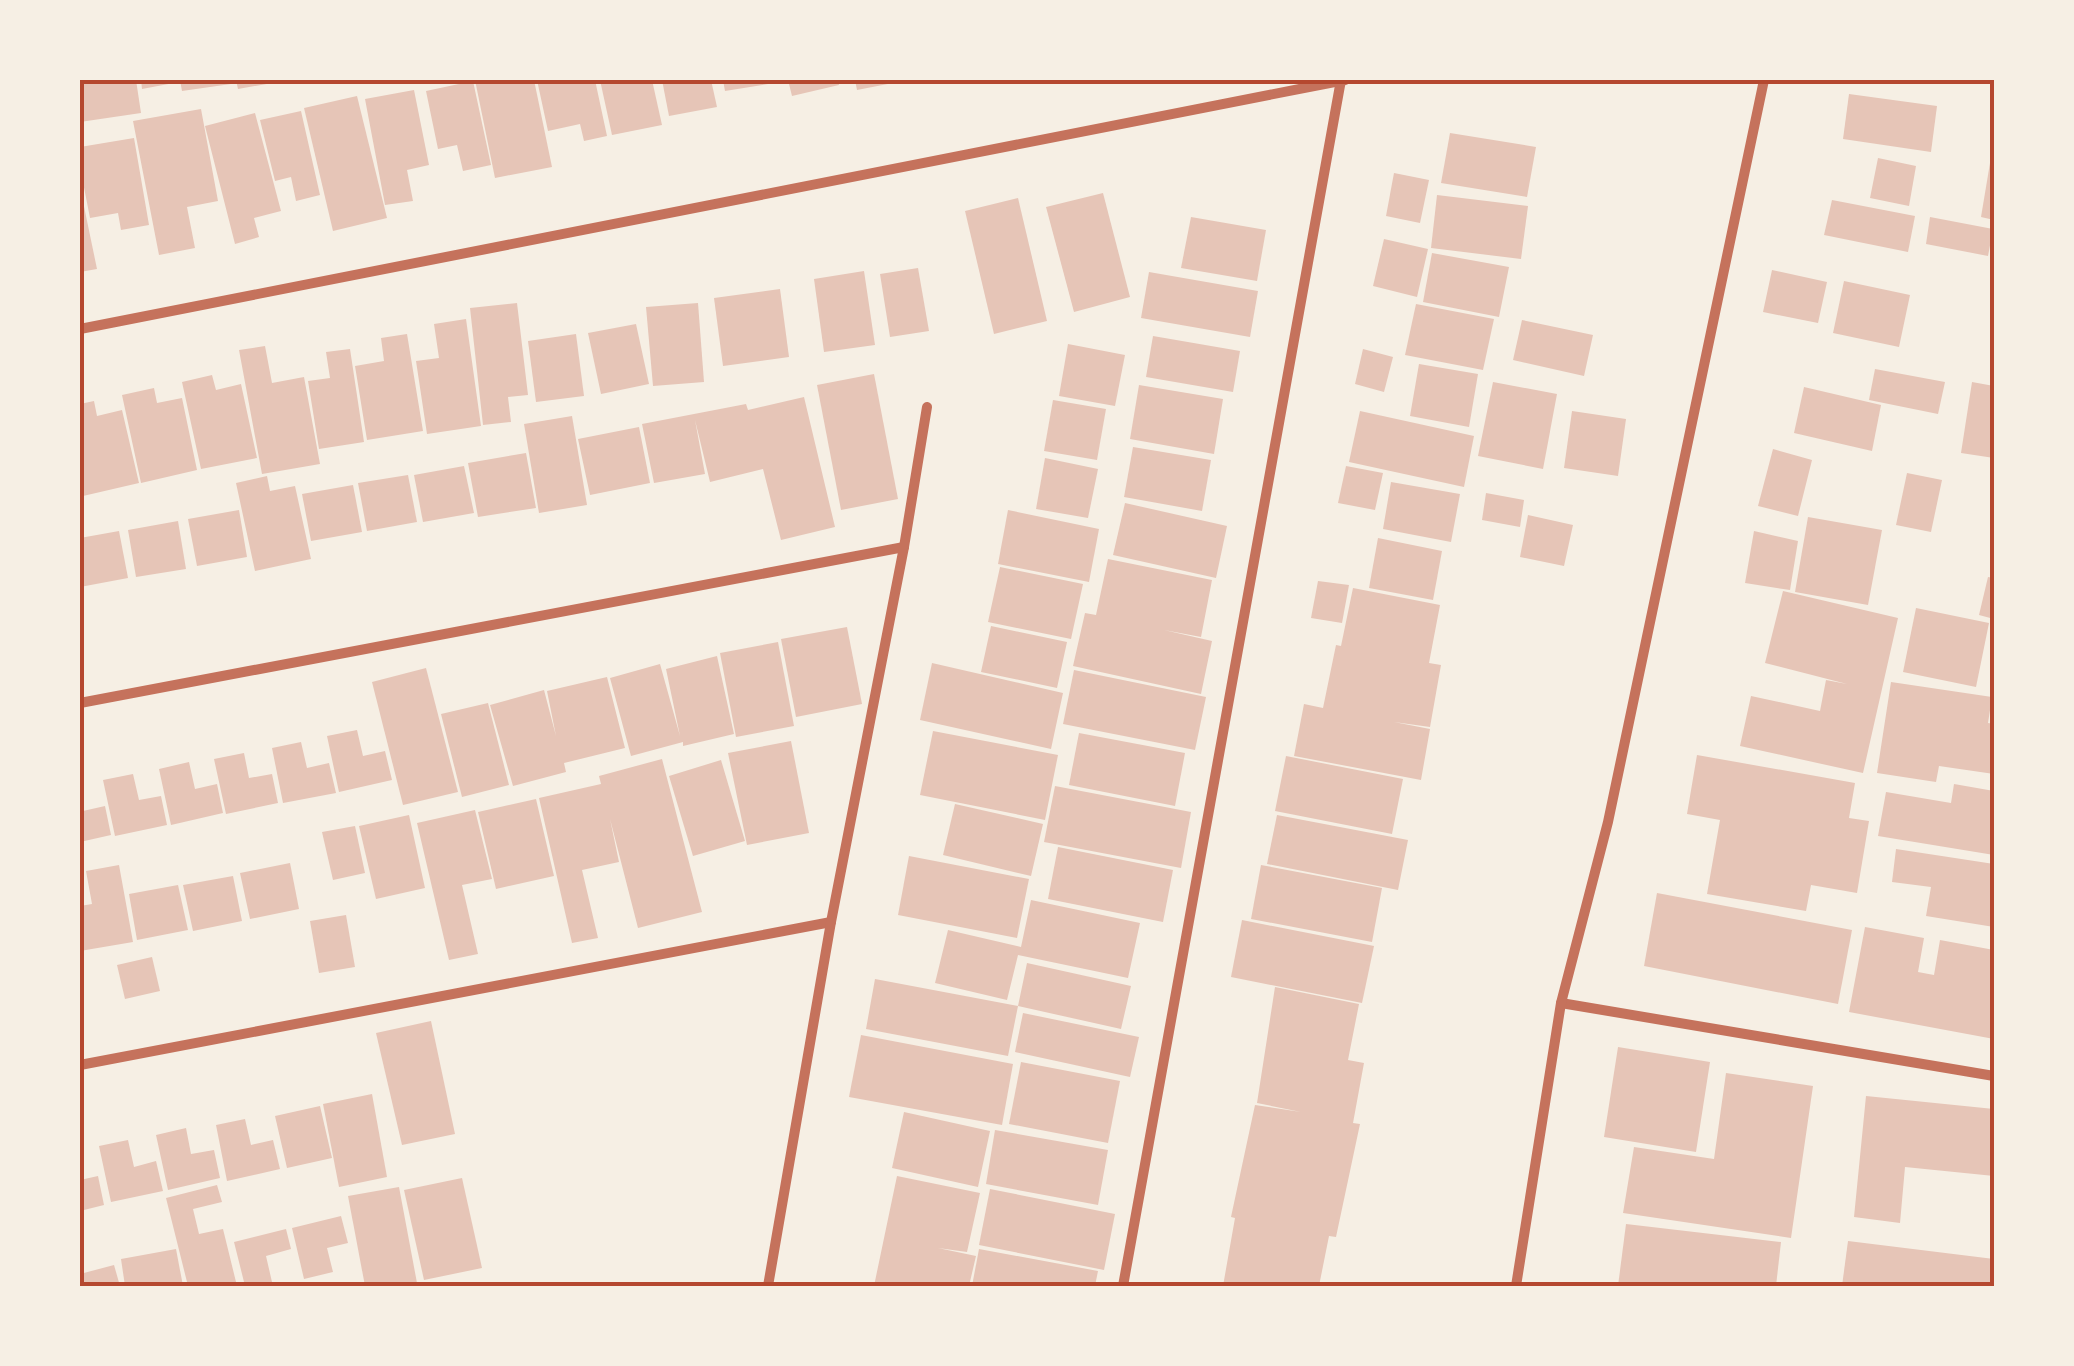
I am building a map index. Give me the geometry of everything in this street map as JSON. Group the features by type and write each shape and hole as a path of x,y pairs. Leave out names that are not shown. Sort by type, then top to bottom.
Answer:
{"street":[{"path":"80,330 1342,80 1124,1286"},
{"path":"1516,1286 1561,1003 1608,822 1764,80"},
{"path":"768,1286 927,407"},
{"path":"80,702 904,547"},
{"path":"80,1065 831,922"},
{"path":"1561,1003 1994,1076"}],"building":[{"path":"80,80 136,80 141,113 80,122"},
{"path":"141,80 178,80 179,82 142,89"},
{"path":"180,80 230,80 231,84 182,91"},
{"path":"236,80 278,80 278,82 238,89"},
{"path":"475,80 534,80 552,167 495,178"},
{"path":"537,80 595,80 607,136 584,141 580,124 548,131"},
{"path":"600,80 652,80 662,125 612,135"},
{"path":"662,80 711,80 717,107 669,116"},
{"path":"723,80 768,80 768,84 725,91"},
{"path":"788,80 838,80 839,85 792,96"},
{"path":"855,80 898,80 898,82 857,90"},
{"path":"473,81 491,165 463,171 457,145 438,149 426,91"},
{"path":"414,90 429,165 407,170 413,201 385,205 365,99"},
{"path":"1849,94 1937,106 1931,152 1843,139"},
{"path":"357,96 387,218 333,231 304,108"},
{"path":"201,109 218,201 187,207 195,248 159,255 133,121"},
{"path":"301,111 320,195 296,201 291,177 275,181 260,120"},
{"path":"255,113 281,211 254,218 259,237 235,244 205,126"},
{"path":"1450,133 1536,147 1527,197 1441,183"},
{"path":"134,138 149,225 121,230 118,213 90,218 80,147"},
{"path":"1994,152 1994,220 1981,217"},
{"path":"1878,158 1916,166 1909,206 1870,198"},
{"path":"1394,173 1429,180 1420,223 1386,216"},
{"path":"80,187 97,269 80,272"},
{"path":"1103,193 1130,297 1074,312 1046,207"},
{"path":"1437,195 1528,206 1521,259 1431,248"},
{"path":"1018,198 1047,321 994,334 965,211"},
{"path":"1832,200 1915,216 1908,252 1824,235"},
{"path":"1191,217 1266,230 1257,281 1181,268"},
{"path":"1930,217 1993,229 1988,256 1926,244"},
{"path":"1384,239 1428,249 1417,297 1373,286"},
{"path":"1432,253 1509,267 1499,317 1423,302"},
{"path":"918,268 929,331 890,337 880,274"},
{"path":"1772,270 1827,282 1818,323 1763,312"},
{"path":"864,271 875,345 824,352 814,279"},
{"path":"1149,272 1258,291 1250,337 1141,318"},
{"path":"1844,281 1910,295 1899,347 1833,333"},
{"path":"780,289 789,357 723,366 714,298"},
{"path":"517,303 528,395 508,397 511,422 483,425 470,308"},
{"path":"698,303 704,382 653,386 646,307"},
{"path":"1416,304 1494,319 1483,370 1405,355"},
{"path":"466,319 481,426 427,434 416,361 439,358 434,324"},
{"path":"1522,320 1593,335 1584,376 1513,360"},
{"path":"636,324 649,384 601,394 588,333"},
{"path":"407,334 423,431 367,440 355,366 384,361 381,338"},
{"path":"576,334 584,396 536,402 528,341"},
{"path":"1153,336 1240,351 1233,392 1146,377"},
{"path":"1068,344 1125,355 1115,406 1059,396"},
{"path":"265,346 272,383 304,377 320,464 262,474 239,350"},
{"path":"350,349 364,442 319,449 308,381 330,378 326,352"},
{"path":"1363,349 1393,357 1384,392 1355,384"},
{"path":"1419,364 1478,374 1469,427 1410,416"},
{"path":"1875,369 1945,382 1938,414 1869,400"},
{"path":"874,374 898,499 841,510 817,385"},
{"path":"212,375 216,390 241,384 257,458 201,469 182,382"},
{"path":"1493,382 1557,394 1543,469 1478,456"},
{"path":"1972,382 1994,386 1994,458 1961,453"},
{"path":"1139,385 1223,399 1214,454 1130,439"},
{"path":"1804,387 1881,405 1872,451 1794,433"},
{"path":"154,388 157,403 182,398 197,470 141,483 122,395"},
{"path":"804,397 835,527 781,540 763,469 710,482 695,420 705,474 654,483 642,424 746,404 748,410"},
{"path":"1053,400 1106,409 1097,460 1044,451"},
{"path":"94,401 97,416 122,410 139,483 83,496 80,404"},
{"path":"1360,411 1474,436 1464,487 1349,462"},
{"path":"1572,411 1626,419 1618,476 1564,468"},
{"path":"572,416 587,505 539,513 524,424"},
{"path":"639,427 650,483 590,495 578,439"},
{"path":"1133,447 1211,460 1202,511 1124,497"},
{"path":"1773,449 1812,460 1798,516 1758,506"},
{"path":"526,453 536,508 478,517 468,463"},
{"path":"1045,458 1098,469 1088,518 1036,509"},
{"path":"464,466 474,513 423,522 414,475"},
{"path":"1346,466 1383,473 1375,510 1338,503"},
{"path":"1907,473 1942,480 1931,532 1896,525"},
{"path":"408,475 417,522 367,531 358,483"},
{"path":"267,476 270,491 295,486 311,559 255,571 236,483"},
{"path":"1391,482 1460,494 1451,542 1383,529"},
{"path":"353,485 362,532 311,541 302,494"},
{"path":"1486,493 1524,500 1520,527 1482,520"},
{"path":"1125,503 1227,526 1216,578 1113,555"},
{"path":"239,510 247,557 197,566 188,519"},
{"path":"1008,510 1099,529 1089,582 998,564"},
{"path":"1528,515 1573,525 1564,566 1520,557"},
{"path":"1808,517 1882,530 1868,605 1795,592"},
{"path":"178,521 186,569 136,577 128,530"},
{"path":"119,531 128,578 80,587 80,538"},
{"path":"1754,531 1798,541 1790,590 1745,583"},
{"path":"1378,538 1442,551 1433,600 1369,588"},
{"path":"1108,559 1212,580 1201,637 1164,630 1212,641 1201,694 1073,666 1085,613 1096,615"},
{"path":"1000,567 1083,584 1071,639 988,622"},
{"path":"1988,577 1994,578 1994,619 1979,615"},
{"path":"1318,581 1349,585 1342,623 1311,618"},
{"path":"1353,588 1440,605 1429,663 1441,665 1430,727 1394,722 1430,729 1421,780 1294,756 1304,704 1323,708"},
{"path":"1783,591 1898,618 1863,773 1740,746 1751,696 1820,711 1826,680 1847,684 1765,663"},
{"path":"1916,608 1989,623 1976,687 1903,672"},
{"path":"991,626 1067,642 1057,688 981,672"},
{"path":"847,627 862,704 796,717 781,639"},
{"path":"778,642 794,726 736,737 720,653"},
{"path":"717,656 734,734 631,756 610,678 660,664 680,736 666,669"},
{"path":"932,663 1063,693 1051,749 920,720"},
{"path":"426,668 458,792 403,805 372,682"},
{"path":"1074,670 1206,697 1195,750 1063,724"},
{"path":"607,677 625,748 564,763 566,772 513,786 490,705 544,690 556,736 547,691"},
{"path":"1891,682 1992,697 1988,723 1994,724 1994,774 1939,766 1936,782 1877,773"},
{"path":"488,703 509,785 462,797 441,714"},
{"path":"357,730 363,756 385,751 392,780 339,792 327,736"},
{"path":"933,731 1058,755 1045,820 920,795"},
{"path":"1079,733 1185,753 1175,806 1069,785"},
{"path":"791,741 809,833 747,845 728,753"},
{"path":"301,742 307,768 329,763 336,793 283,803 272,748"},
{"path":"244,753 249,778 272,774 278,803 226,814 214,759"},
{"path":"1697,755 1855,783 1849,818 1869,821 1857,893 1811,885 1806,911 1707,894 1720,820 1687,814"},
{"path":"1286,756 1403,779 1392,834 1275,811"},
{"path":"662,759 702,912 638,928 610,819 619,862 582,870 598,938 572,943 539,798 601,784 599,776"},
{"path":"721,760 745,841 693,856 669,776"},
{"path":"189,762 195,789 217,784 223,813 171,825 159,769"},
{"path":"133,774 139,800 161,796 167,825 115,836 103,780"},
{"path":"1954,784 1994,791 1994,855 1878,836 1886,792 1951,803"},
{"path":"1055,786 1191,812 1181,868 1044,842"},
{"path":"536,799 554,876 496,889 478,812"},
{"path":"82,804 83,811 105,806 111,835 80,842"},
{"path":"955,804 1043,824 1031,876 943,855"},
{"path":"475,810 492,879 462,885 478,954 449,960 417,823"},
{"path":"409,815 425,888 376,899 359,826"},
{"path":"1277,815 1408,840 1398,890 1267,864"},
{"path":"355,826 365,873 333,880 322,832"},
{"path":"1058,847 1173,870 1163,922 1048,899"},
{"path":"1896,849 1994,864 1994,927 1926,916 1931,887 1892,882"},
{"path":"909,856 1029,879 1017,938 898,915"},
{"path":"290,863 299,909 250,919 240,873"},
{"path":"119,865 133,942 80,951 80,906 92,904 86,871"},
{"path":"1261,865 1382,888 1372,942 1251,919"},
{"path":"233,876 242,921 193,931 183,885"},
{"path":"178,885 188,930 137,940 129,894"},
{"path":"1657,893 1852,930 1838,1004 1644,966"},
{"path":"1031,900 1140,923 1128,978 1018,955 1007,1000 935,983 948,930 1021,947"},
{"path":"346,915 355,967 319,973 310,921"},
{"path":"1242,920 1374,946 1362,1003 1231,977"},
{"path":"1865,927 1924,938 1918,972 1934,975 1940,940 1994,950 1994,1039 1849,1012"},
{"path":"152,957 160,991 125,999 117,965"},
{"path":"1027,963 1131,986 1121,1029 1018,1006"},
{"path":"875,979 1018,1006 1008,1056 866,1029"},
{"path":"1275,987 1359,1004 1348,1060 1364,1063 1353,1123 1360,1124 1336,1237 1329,1236 1319,1286 1223,1286 1235,1218 1231,1217 1255,1105 1301,1112 1257,1103"},
{"path":"1023,1013 1139,1037 1130,1077 1015,1052"},
{"path":"431,1021 455,1134 402,1145 376,1033"},
{"path":"861,1035 1013,1064 1002,1125 849,1097"},
{"path":"1618,1047 1710,1062 1696,1152 1604,1137"},
{"path":"1021,1062 1120,1081 1108,1143 1009,1124"},
{"path":"1726,1073 1813,1086 1791,1238 1623,1213 1634,1147 1714,1159"},
{"path":"372,1094 387,1177 339,1187 323,1104"},
{"path":"1866,1096 1994,1109 1994,1176 1905,1167 1900,1223 1854,1217"},
{"path":"320,1106 332,1158 287,1168 275,1116"},
{"path":"904,1112 990,1131 978,1187 892,1168"},
{"path":"245,1119 251,1145 273,1140 280,1169 227,1181 216,1125"},
{"path":"186,1128 191,1154 214,1150 220,1178 168,1190 156,1135"},
{"path":"995,1130 1108,1150 1098,1205 986,1184"},
{"path":"128,1140 134,1167 156,1161 163,1191 111,1202 99,1146"},
{"path":"98,1176 104,1205 80,1211 80,1180"},
{"path":"897,1176 980,1193 967,1252 938,1248 976,1256 969,1286 874,1286"},
{"path":"462,1178 482,1268 424,1280 404,1190"},
{"path":"217,1185 222,1202 193,1209 199,1234 223,1229 237,1286 188,1286 166,1198"},
{"path":"399,1187 417,1283 365,1286 348,1196"},
{"path":"990,1189 1115,1214 1104,1270 979,1245"},
{"path":"341,1216 348,1243 327,1248 333,1272 304,1279 292,1228"},
{"path":"1626,1224 1781,1242 1776,1286 1618,1286"},
{"path":"286,1229 291,1249 266,1256 272,1282 245,1286 234,1242"},
{"path":"1848,1241 1994,1259 1994,1286 1842,1286"},
{"path":"176,1249 183,1286 125,1286 121,1259"},
{"path":"979,1249 1098,1271 1095,1286 972,1286"},
{"path":"114,1265 120,1286 80,1286 80,1274"}]}
